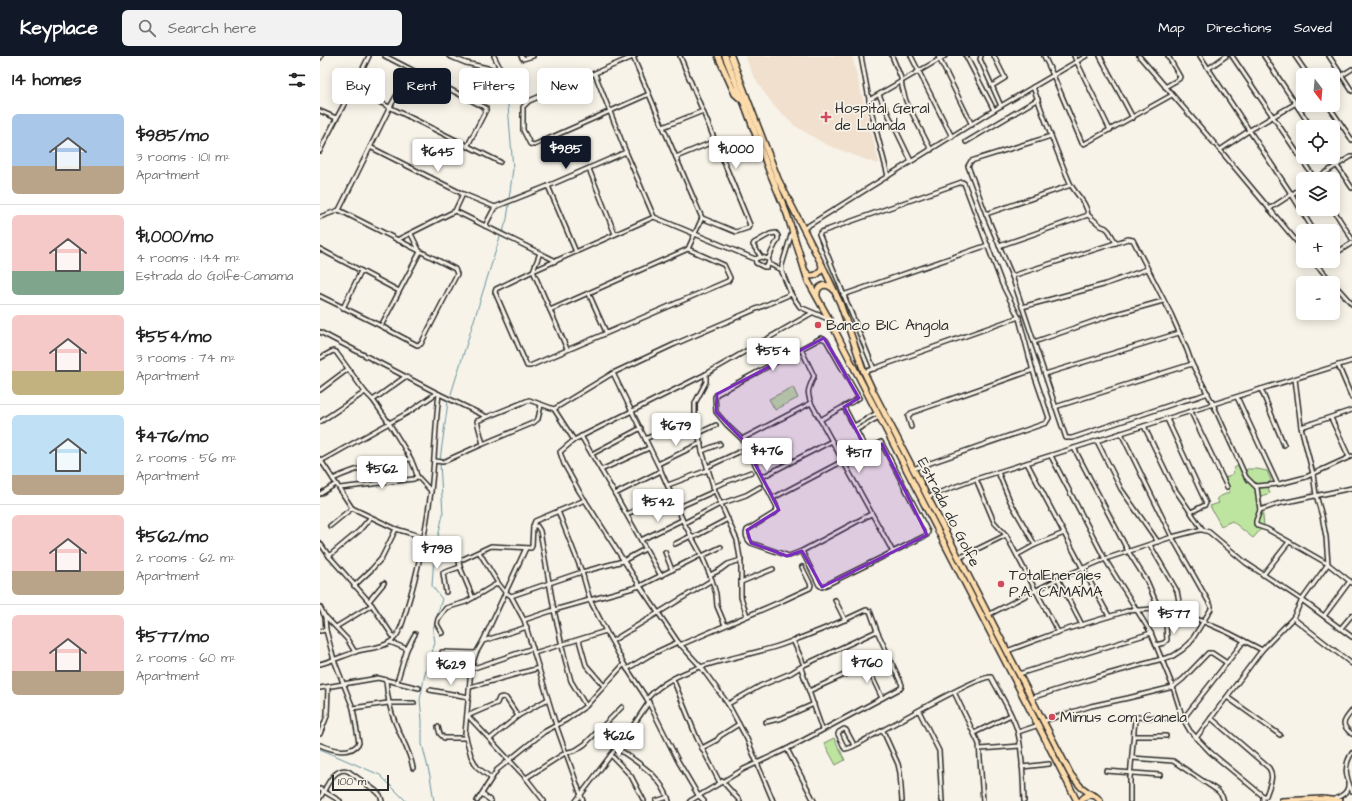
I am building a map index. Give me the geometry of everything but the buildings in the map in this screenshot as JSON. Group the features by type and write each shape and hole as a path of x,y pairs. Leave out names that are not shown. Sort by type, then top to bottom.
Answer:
{"highway":[{"path":"718,56 735,94 744,103"},
{"name":"Estrada do Golfe","path":"725,56 793,232 810,286 829,319 878,415 1041,723 1071,774 1081,787 1103,801"},
{"name":"Estrada do Golfe","path":"731,56 771,161 786,196 822,264 840,303 864,372 877,400 1031,698 1077,801"},
{"path":"804,270 808,275 816,275 822,270 822,264"},
{"path":"817,298 817,291 821,286 827,285 833,288"},
{"path":"1081,801 1086,796 1092,795"},
{"path":"1282,801 1322,799 1340,801"}],"street":[{"path":"363,68 369,56"},
{"path":"385,56 407,68"},
{"path":"449,56 496,70 499,66 494,56"},
{"path":"521,56 523,59 533,56"},
{"path":"649,94 534,145 530,144 523,130 523,107 526,103 634,56 702,218 736,232 748,228 750,225 680,56"},
{"path":"861,56 869,100 888,176"},
{"path":"892,56 902,81 902,88 906,100 931,150"},
{"path":"911,56 952,137"},
{"path":"869,100 918,72 938,58 945,56"},
{"path":"966,56 994,110"},
{"path":"980,56 1001,106"},
{"path":"992,86 1005,78 994,56"},
{"path":"1044,56 1054,75 1082,143 1086,144 1172,95"},
{"path":"1074,56 1110,130"},
{"path":"803,229 994,110 1086,56"},
{"path":"1100,56 1133,118"},
{"path":"1139,56 1296,241"},
{"path":"1165,87 1179,79 1180,76 1168,56"},
{"path":"1200,56 1250,130 1310,224"},
{"path":"1209,68 1226,56"},
{"path":"1232,56 1310,172"},
{"path":"1220,150 1250,130 1296,104 1264,56"},
{"path":"1295,56 1303,68"},
{"path":"1328,56 1352,91"},
{"path":"938,58 972,125"},
{"path":"1341,75 1352,69"},
{"path":"594,74 654,217 755,259 756,263 764,267 767,267 769,264"},
{"path":"1033,87 1071,185 1088,209 1088,215 1101,226 1106,228 1116,243"},
{"path":"451,90 486,108 467,147"},
{"path":"879,95 911,161"},
{"path":"966,142 1038,98"},
{"path":"320,217 339,210 393,102"},
{"path":"320,149 344,104"},
{"path":"384,104 467,147 500,162"},
{"path":"320,111 336,118"},
{"path":"663,127 703,111"},
{"path":"1333,112 1352,140"},
{"path":"1051,136 969,163 968,169 1012,276 1064,434 1068,439 1072,438 1208,393"},
{"path":"676,157 715,140"},
{"path":"370,147 463,194 495,207 589,169 626,152"},
{"path":"1327,172 1352,156"},
{"path":"1337,166 1352,188"},
{"path":"589,169 615,234"},
{"path":"874,369 819,234 962,182 966,185 1002,284 1019,317 1033,370 1049,418 1046,423 913,469"},
{"path":"986,214 1071,185"},
{"path":"548,186 576,252"},
{"path":"1269,209 1296,192"},
{"path":"397,240 455,211 463,194"},
{"path":"485,226 495,207"},
{"path":"320,296 417,345 421,344 457,272 455,269 339,210"},
{"path":"455,211 556,261"},
{"path":"999,246 1088,215"},
{"path":"1337,216 1352,239"},
{"path":"654,217 496,289 495,292 526,364 530,366 720,284 730,278 724,265 688,249"},
{"path":"550,310 688,249 702,218"},
{"path":"793,232 783,258 782,270 791,294 800,307 829,319"},
{"path":"761,257 754,245 754,242 770,234 776,233 778,239 768,259 769,264"},
{"path":"411,234 420,252"},
{"path":"1012,276 1128,239 1133,240 1171,314 1192,364 1208,393 1246,477 1257,488 1260,510 1256,521 1258,526 1267,529 1328,564 1351,582 1324,616"},
{"path":"1340,251 1352,243"},
{"path":"843,296 988,245"},
{"path":"320,250 399,291"},
{"path":"381,326 420,252"},
{"path":"540,253 533,271 567,349"},
{"path":"755,259 761,257 768,259"},
{"path":"769,264 782,270"},
{"path":"1319,268 1326,276"},
{"path":"1022,307 1103,286 1147,269"},
{"path":"342,308 361,271"},
{"path":"1340,291 1352,304"},
{"path":"588,294 606,332"},
{"path":"554,409 612,372 791,294"},
{"path":"1034,342 1109,316 1163,301"},
{"path":"773,801 739,724 728,704 701,667 679,644 657,613 585,500 564,464 560,454 561,450 581,436 706,374 812,313"},
{"path":"864,372 1019,317"},
{"path":"320,332 487,418"},
{"path":"1045,374 1179,333"},
{"path":"820,420 859,398 824,338 821,338 717,394 715,398 716,412 742,439 777,507 776,512 747,530 746,536 749,542 786,556 802,551 872,514"},
{"path":"801,349 814,376 808,391 811,403 892,552"},
{"path":"320,358 333,350 336,352 389,423 410,459 417,476 431,491"},
{"path":"927,497 976,479 1352,361"},
{"path":"1056,407 1192,364"},
{"path":"1338,365 1352,398"},
{"path":"320,390 348,369"},
{"path":"911,427 908,417 911,413 1033,370"},
{"path":"612,372 641,428 683,521 702,556 712,580 716,594 717,606 725,625"},
{"path":"706,374 706,382 695,403 695,417 702,451 714,489 737,540 741,560 741,597 747,616"},
{"path":"373,400 405,377"},
{"path":"1196,738 1262,650 1293,618 1302,600 1328,564 1326,537 1316,495 1313,474 1301,427 1295,379"},
{"path":"1261,389 1284,445"},
{"path":"320,422 365,392"},
{"path":"423,538 396,529 370,518 352,508 320,460 389,423 438,394"},
{"path":"320,664 390,642 399,630 412,592 421,552 431,491 438,394"},
{"path":"1237,396 1277,483"},
{"path":"483,444 477,422 524,401 533,401 554,409 574,440"},
{"path":"742,439 811,403"},
{"path":"434,461 440,461 533,423 538,419 541,405"},
{"path":"844,407 866,449"},
{"path":"1301,427 1352,410"},
{"path":"1190,412 1228,487"},
{"path":"854,426 878,415"},
{"path":"856,430 878,415"},
{"path":"645,439 695,417"},
{"path":"1256,486 1279,484 1313,474 1351,456 1331,418"},
{"path":"1167,419 1206,503 1205,505 1191,512"},
{"path":"699,433 716,425"},
{"path":"1144,426 1167,475 1203,530"},
{"path":"592,454 641,428"},
{"path":"1031,698 1097,677 1173,656 1190,643 1210,613 1211,606 1172,537 1120,433"},
{"path":"581,436 627,514 661,576"},
{"path":"1096,441 1123,492 1158,542"},
{"path":"762,477 832,442"},
{"path":"773,498 879,442 882,444 928,532 927,535 822,587 819,586 802,551"},
{"path":"658,464 701,443"},
{"path":"702,451 720,444"},
{"path":"601,470 649,448"},
{"path":"1074,448 1128,551 1146,581 1159,609"},
{"path":"668,486 741,451"},
{"path":"1051,456 1105,559 1151,633 1173,687 1183,719 1190,731 1210,752 1262,796 1263,801"},
{"path":"333,479 345,473 367,466 410,459"},
{"path":"1027,463 1109,616"},
{"path":"615,494 661,471"},
{"path":"677,508 751,472"},
{"path":"998,472 1010,501 1035,545"},
{"path":"340,488 411,479 417,476"},
{"path":"976,479 994,522 1006,535 1058,632"},
{"path":"320,494 336,484"},
{"path":"641,540 720,504 746,495 760,487"},
{"path":"1260,510 1277,504 1352,488"},
{"path":"627,514 670,494"},
{"path":"473,598 459,561 491,546 532,547 533,526 535,521 585,500"},
{"path":"330,526 352,508"},
{"path":"558,512 582,572 590,600 624,664 648,701 678,761 698,795 704,801"},
{"path":"328,556 360,531 370,518"},
{"path":"675,544 728,519"},
{"path":"533,526 537,526 540,531 554,610 571,681 586,706"},
{"path":"354,586 381,559 396,529"},
{"path":"988,616 1058,579 1105,559 1172,537 1203,530 1209,532 1246,563 1302,600 1352,637"},
{"path":"1017,555 1035,545 1064,533"},
{"path":"959,558 1006,535"},
{"path":"1263,575 1289,542"},
{"path":"320,543 328,556 354,586 370,601 394,638"},
{"path":"1150,545 1177,591 1181,612"},
{"path":"524,620 640,586 721,547"},
{"path":"491,778 478,767 472,756 465,734 471,670 476,653 526,548"},
{"path":"511,596 582,572 623,561 646,549"},
{"path":"479,552 498,583 505,592 511,596 527,627 565,753 583,801"},
{"path":"665,552 672,570"},
{"path":"710,575 728,564 741,560"},
{"path":"446,592 443,573 460,567"},
{"path":"627,669 650,655 747,616 810,588 811,585 802,567"},
{"path":"741,582 773,569"},
{"path":"1058,579 1082,625"},
{"path":"612,641 712,580"},
{"path":"370,601 384,583"},
{"path":"442,633 437,624 438,619 445,609 466,602 498,583"},
{"path":"835,600 844,620"},
{"path":"336,627 372,605"},
{"path":"320,607 326,617 347,639 355,652"},
{"path":"1156,645 1164,643 1167,640 1165,608"},
{"path":"1007,651 1058,632 1127,611 1165,608 1181,612 1262,650"},
{"path":"576,801 617,748 658,688 673,679 701,667 781,645 868,610 902,687 721,782 690,801"},
{"path":"1341,628 1352,615"},
{"path":"320,745 340,751 350,750 356,747 359,743 353,708 334,660 326,630 326,617"},
{"path":"1293,618 1352,664"},
{"path":"483,641 527,627"},
{"path":"320,631 326,630"},
{"path":"534,653 606,631"},
{"path":"728,704 760,686 791,673 802,666 877,631"},
{"path":"1019,674 1151,633"},
{"path":"397,682 407,650 415,634"},
{"path":"579,640 586,665 604,686"},
{"path":"793,640 822,729"},
{"path":"1183,719 1244,641"},
{"path":"390,642 407,650"},
{"path":"471,670 533,648"},
{"path":"442,652 476,653"},
{"path":"1018,732 1091,706 1173,687 1183,679 1208,653 1212,653 1227,663"},
{"path":"809,691 888,655"},
{"path":"477,801 497,770 544,732 566,720 586,706 624,664"},
{"path":"866,664 882,698"},
{"path":"470,687 539,668"},
{"path":"854,745 846,730 844,729 839,732 838,734 845,749 854,745 883,731 954,692 983,678 991,677 1011,715 1018,732 1024,801"},
{"path":"320,688 372,678 397,682 419,688"},
{"path":"673,679 702,748 721,782 740,801"},
{"path":"386,680 388,703 411,757 413,768"},
{"path":"320,734 327,716 328,687"},
{"path":"430,690 469,697"},
{"path":"954,692 980,749 983,801"},
{"path":"467,716 497,703 499,698 503,697 506,698 518,716"},
{"path":"1227,697 1280,735"},
{"path":"490,739 518,716 548,699"},
{"path":"353,708 388,703 414,703"},
{"path":"766,722 782,718 814,704"},
{"path":"526,778 565,753 576,750 585,744 622,707"},
{"path":"919,711 939,751 942,801"},
{"path":"1352,711 1344,721 1345,728 1352,734"},
{"path":"974,733 1011,715"},
{"path":"467,716 526,778 544,801"},
{"path":"1130,801 1135,719 1138,717 1183,719"},
{"path":"1211,718 1269,768 1273,775 1266,796 1262,796"},
{"path":"702,748 718,740 720,736 739,724"},
{"path":"438,727 440,734 444,738 466,738"},
{"path":"883,731 898,764 902,801"},
{"path":"1134,736 1166,736"},
{"path":"980,749 1020,746"},
{"path":"617,748 652,773 662,784 669,801"},
{"path":"787,748 814,801"},
{"path":"1333,800 1342,796 1346,792 1348,785 1346,766 1352,753"},
{"path":"611,755 632,776 644,801"},
{"path":"1132,758 1173,761 1218,791 1224,801"},
{"path":"1022,766 1049,764"},
{"path":"320,798 336,773 345,770 376,791 380,795 382,801"},
{"path":"1106,771 1160,775"},
{"path":"1347,779 1352,791"},
{"path":"320,789 340,801"},
{"path":"482,794 491,801"},
{"path":"656,801 668,797"}],"highlighted area":[{"path":"824,338 859,398 844,407 866,449 882,444 927,535 822,587 802,551 787,556 751,543 747,530 779,510 742,439 716,412 717,394"}],"shaded area":[{"name":"Hospital Geral de Luanda","path":"745,56 852,56 879,163 877,164 825,144 795,126 775,107 763,91 752,73"}],"green space":[{"path":"793,387 798,398 775,410 769,399"},
{"path":"1240,465 1246,471 1247,469 1257,469 1267,471 1271,480 1267,485 1270,493 1261,496 1264,526 1253,538 1232,521 1221,526 1210,506 1219,503 1217,498 1230,492 1226,477 1233,474 1234,468"},
{"path":"834,738 845,760 836,765 824,743"}],"waterway":[{"path":"508,104 513,169 509,199"},
{"path":"503,231 509,205"},
{"path":"451,394 500,237"},
{"path":"440,460 448,402"},
{"path":"434,801 430,776 422,744 420,700 425,673 435,643 433,629 442,599 432,586 434,555 443,514 440,463"},
{"path":"320,749 380,775 406,801"}],"place":[{"name":"Hospital Geral de Luanda","path":"826,117"},
{"name":"Banco BIC Angola","path":"818,325"},
{"name":"TotalEnergies P.A. CAMAMA","path":"1001,584"},
{"name":"Mimus com Canela","path":"1052,717"}]}
